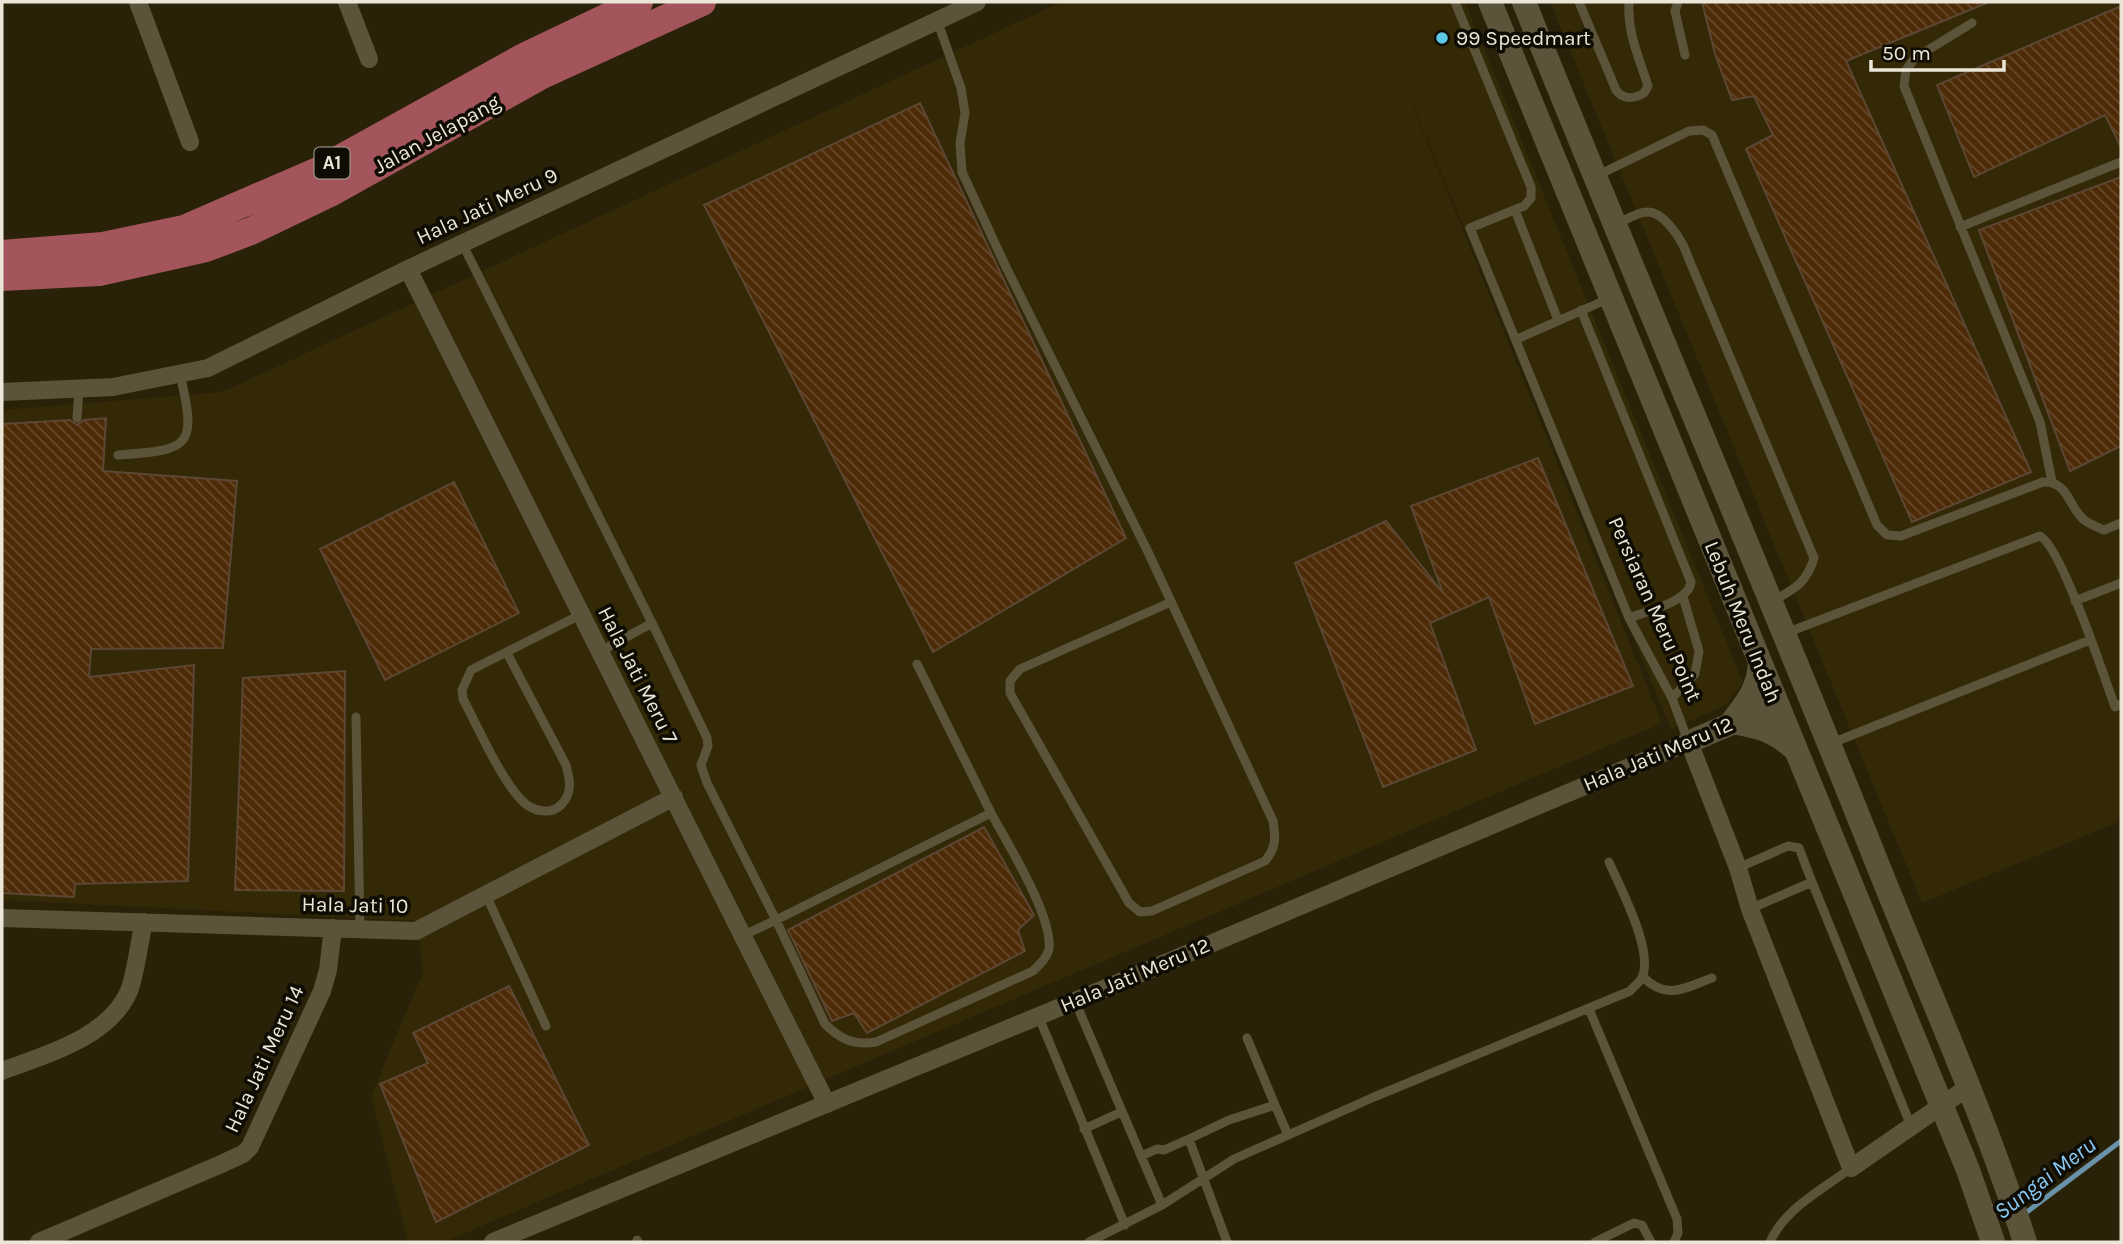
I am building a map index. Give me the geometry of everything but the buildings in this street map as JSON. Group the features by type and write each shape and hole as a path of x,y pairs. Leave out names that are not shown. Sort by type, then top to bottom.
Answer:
{"main road":[{"name":"Jalan Jelapang","path":"2,254 103,246 184,229 318,171 522,58 639,2"},
{"name":"Jalan Jelapang","path":"2,277 99,272 206,248 251,231 342,186 542,75 702,2"},
{"name":"Lebuh Meru Indah","path":"1490,2 1968,1170 1993,1242"},
{"name":"Lebuh Meru Indah","path":"1524,2 1830,744 1967,1088 2025,1242"},
{"path":"1777,705 1786,694 1789,683 1783,629"},
{"path":"1760,663 1759,678 1752,696 1732,722 1769,730 1796,750"},
{"path":"1777,705 1792,705 1805,715 1855,807"}],"street":[{"path":"138,2 190,142"},
{"path":"347,2 369,59"},
{"name":"Hala Jati Meru 9","path":"2,392 113,387 208,368 462,243 977,2"},
{"name":"Hala Jati Meru 7","path":"408,269 827,1104"},
{"name":"Hala Jati Meru 12","path":"493,1242 1075,1001 1777,705"},
{"name":"Persiaran Meru Point","path":"1689,742 1738,868 1750,909 1852,1168"},
{"name":"Hala Jati 10","path":"2,918 416,931 674,797"},
{"path":"2,1071 80,1041 111,1017 128,992 144,922"},
{"name":"Hala Jati Meru 14","path":"39,1242 219,1165 243,1154 250,1147 322,991 328,970 333,928"},
{"path":"1852,1168 1967,1088"}],"lane":[{"path":"1455,2 1531,187 1531,198 1524,206 1515,210 1558,320"},
{"path":"1579,2 1616,90 1622,96 1631,98 1644,93 1648,86 1634,49 1629,24 1629,2"},
{"path":"1678,2 1675,11 1685,55"},
{"path":"937,19 961,88 965,113 960,143 962,172 1171,601 1273,821 1276,835 1274,851 1265,862 1152,911 1140,912 1129,903 1010,693 1010,681 1020,670 1171,601"},
{"path":"1972,23 1915,58 1906,70 1904,86 2040,422 2052,482"},
{"path":"1594,177 1689,131 1703,130 1712,135 1877,525 1887,535 1901,536 2043,482 2052,482 2063,489 2082,518 2094,525 2104,530 2121,523"},
{"path":"1960,227 2121,162"},
{"name":"Persiaran Meru Point","path":"1515,210 1470,228 1629,618 1672,698 1689,742"},
{"path":"1614,225 1647,212 1653,213 1671,225 1683,245 1814,558 1809,574 1797,588 1772,601"},
{"path":"462,243 707,738 708,746 701,765 707,783 825,1024 845,1041 863,1045 876,1042 1033,971 1045,958 1049,948 1044,916 917,664"},
{"path":"1517,339 1611,298"},
{"path":"1581,310 1691,582 1690,590 1683,597 1629,618"},
{"path":"118,456 157,453 176,447 183,440 189,429 189,413 180,374"},
{"path":"77,418 79,388"},
{"path":"1783,629 2036,536 2043,537 2049,543 2075,601 2115,707 2121,705"},
{"path":"2075,601 2121,583"},
{"path":"1672,698 1695,674 1699,651 1683,597"},
{"path":"507,653 566,765 570,782 569,796 559,807 548,812 528,806 508,782 463,699 462,690 471,670 582,614"},
{"path":"601,651 652,623"},
{"path":"1830,744 2091,640"},
{"path":"356,717 360,929"},
{"path":"744,935 991,813"},
{"path":"1738,868 1788,846 1799,848 1911,1126"},
{"path":"1089,1242 1162,1206 1234,1159 1630,991 1643,977 1645,961 1640,938 1609,862"},
{"path":"1750,909 1812,882"},
{"path":"486,895 546,1026"},
{"path":"1643,977 1653,988 1669,993 1713,978"},
{"path":"1075,1001 1162,1206"},
{"path":"1589,1009 1677,1219 1678,1233 1674,1242"},
{"path":"1038,1015 1125,1225"},
{"path":"1247,1038 1288,1135"},
{"path":"1140,1156 1157,1149 1164,1150 1229,1120 1275,1105"},
{"path":"1084,1129 1121,1112"},
{"path":"1189,1139 1227,1242"},
{"path":"1770,1242 1777,1227 1788,1215 1852,1168"},
{"path":"1595,1242 1634,1223 1642,1225 1651,1242"}],"shaded area":[{"path":"1061,2 1465,2 1743,683 1724,706 1671,729 1382,30 1662,723 444,1242 408,1242 371,1096 423,972 417,921 2,900 2,410 222,392"},
{"path":"1550,2 2121,2 2121,821 1922,903"}],"waterway":[{"name":"Sungai Meru","path":"2023,1215 2121,1141"}],"place":[{"name":"99 Speedmart","path":"1442,38"}]}
